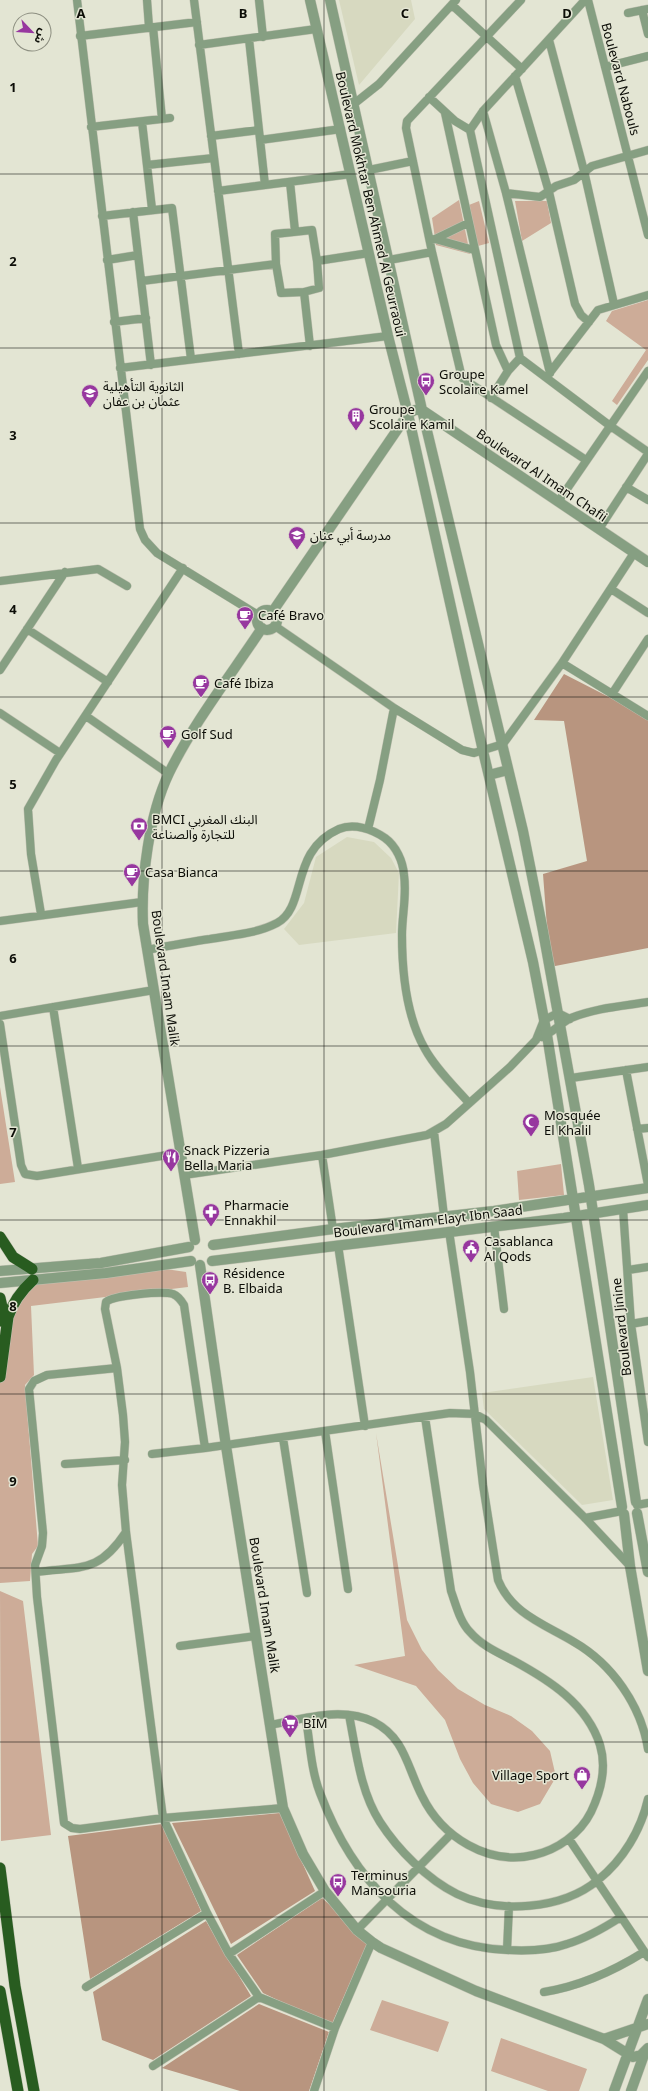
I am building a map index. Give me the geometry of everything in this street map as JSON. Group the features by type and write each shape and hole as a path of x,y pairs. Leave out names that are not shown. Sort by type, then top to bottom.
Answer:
{"highway":[{"path":"0,1237 13,1257 33,1275 20,1293 10,1313 0,1377"},
{"path":"0,1298 2,1307 0,1322"},
{"path":"0,1868 15,1986 34,2091"},
{"path":"0,1991 18,2091"}],"street":[{"path":"77,0 114,322 140,529 145,540 157,553 258,615"},
{"path":"91,127 166,119 147,0"},
{"path":"194,0 239,354"},
{"path":"259,0 263,37"},
{"name":"Boulevard Mokhtar Ben Ahmed Al Geurraoui","path":"310,0 388,336 408,414 483,751 526,930 547,1035 623,1511 630,1566 648,1671"},
{"name":"Boulevard Mokhtar Ben Ahmed Al Geurraoui","path":"330,0 355,103 368,170 422,410 503,744 543,931 560,1027 571,1078 648,1572"},
{"path":"521,0 405,124 433,239 432,252 462,378 586,460"},
{"path":"470,130 483,111 586,0"},
{"name":"Boulevard Nabouls","path":"586,0 605,67 648,234"},
{"path":"355,103 379,84 454,2 522,69"},
{"path":"628,13 645,10 648,34"},
{"path":"80,36 197,22"},
{"path":"199,45 263,37 316,28"},
{"path":"249,39 265,185"},
{"path":"549,40 584,171 614,304"},
{"path":"605,67 648,56"},
{"path":"515,76 549,192 575,304 581,315 589,322"},
{"path":"430,97 446,113 470,130 520,358 548,375 609,425 648,453 598,529"},
{"path":"483,111 506,193 548,375"},
{"path":"446,113 468,223 496,345 508,371"},
{"path":"142,122 152,209"},
{"path":"260,140 341,129"},
{"path":"211,136 259,130"},
{"path":"506,193 540,197 556,186 574,180 592,166 648,150"},
{"path":"147,165 214,158"},
{"path":"368,170 413,161"},
{"path":"218,191 351,174"},
{"path":"290,182 295,231"},
{"path":"102,216 152,209 172,208 191,359"},
{"path":"133,212 152,365"},
{"path":"433,239 468,223"},
{"path":"312,230 317,261 319,288 304,292 281,293 276,264 275,234 295,231 312,230"},
{"path":"433,239 474,250"},
{"path":"389,260 432,252"},
{"path":"317,261 369,253"},
{"path":"107,260 138,255"},
{"path":"142,281 276,264"},
{"path":"304,292 310,346"},
{"path":"548,375 598,310 648,295"},
{"path":"114,322 146,318"},
{"path":"120,368 388,336"},
{"path":"491,398 508,371 520,358"},
{"path":"558,502 609,425 648,371"},
{"path":"273,612 408,414 414,410 422,410"},
{"name":"Boulevard Al Imam Chafii","path":"422,410 648,562"},
{"path":"626,487 648,500"},
{"path":"275,626 394,708 462,750 468,753 483,751 503,744 562,663 634,553"},
{"path":"41,914 31,854 28,809 34,796 60,753 183,568"},
{"path":"0,581 98,569 127,586"},
{"path":"0,670 65,572"},
{"path":"611,589 648,613"},
{"path":"258,615 265,610 273,612 276,616 275,626"},
{"path":"258,615 258,620 262,628 269,629 275,626"},
{"name":"Boulevard Imam Malik","path":"192,1244 184,1175 147,950 142,902 150,839 162,792 169,774 189,738 262,628"},
{"path":"27,629 108,682"},
{"path":"612,694 648,639"},
{"path":"562,663 648,716"},
{"path":"368,829 380,780 394,708"},
{"path":"0,713 60,753"},
{"path":"86,716 169,774"},
{"path":"489,774 508,770"},
{"path":"147,950 255,932 278,922 287,914 292,905 305,864 311,851 320,840 343,828 359,827 368,829 386,839 397,853 402,864 405,885 402,929 404,975 412,1016 418,1033 428,1054 469,1103"},
{"path":"0,921 41,914 142,902"},
{"path":"0,1016 154,990"},
{"path":"184,1175 322,1155 418,1138 434,1132 510,1067 536,1040 560,1027 570,1019 606,1008 648,1003"},
{"path":"53,1007 78,1168"},
{"path":"536,1040 544,1020 558,1013 570,1019"},
{"path":"0,1024 22,1170 25,1174 31,1176 180,1153"},
{"path":"571,1078 648,1067"},
{"path":"626,1070 648,1185"},
{"path":"637,1129 648,1128"},
{"path":"434,1132 444,1216"},
{"path":"322,1155 333,1229"},
{"name":"Boulevard Imam Elayt Ibn Saad","path":"213,1245 574,1200 648,1188"},
{"name":"Boulevard Imam Elayt Ibn Saad","path":"212,1260 593,1214 648,1205"},
{"name":"Boulevard Jinine","path":"623,1209 631,1324 644,1389 648,1442"},
{"path":"494,1226 504,1309"},
{"path":"449,1231 498,1580 503,1593 510,1602 522,1612 589,1652 617,1679 633,1703 640,1718 648,1749"},
{"path":"0,1271 33,1275 106,1273 196,1263 208,1264 214,1256 213,1245 205,1239 192,1244 101,1263 33,1275 0,1282"},
{"path":"192,1244 188,1252 196,1263"},
{"path":"338,1245 365,1426"},
{"name":"Boulevard Imam Malik","path":"196,1263 283,1808 304,1854 325,1891 357,1930 381,1948 476,1991 604,2039 627,2053"},
{"path":"628,1270 648,1267"},
{"path":"205,1448 184,1305 179,1298 169,1293 125,1296 108,1300 105,1309 117,1368 125,1428 122,1485 126,1532 163,1818 207,1913 229,1954 259,1997 335,2028"},
{"path":"631,1324 648,1321"},
{"path":"117,1368 47,1375 34,1381 29,1389 43,1533 42,1546 36,1561 40,1624 64,1823 72,1828 80,1829 163,1818 283,1808"},
{"path":"152,1454 226,1446 450,1413 475,1414 496,1429 585,1518 630,1566"},
{"path":"270,1725 332,1714 362,1717 380,1725 398,1741 422,1798 434,1816 451,1834 470,1847 488,1855 516,1859 556,1848 569,1839 587,1820 602,1784 603,1764 600,1744 590,1723 575,1704 544,1678 479,1641 468,1631 460,1614 451,1591 425,1417"},
{"path":"325,1432 348,1589"},
{"path":"283,1438 307,1593"},
{"path":"65,1464 124,1460"},
{"path":"623,1511 627,1501 637,1507"},
{"path":"623,1511 628,1517 637,1507 648,1503"},
{"path":"585,1518 623,1511"},
{"path":"36,1572 94,1565 113,1551 126,1532"},
{"path":"180,1646 256,1636"},
{"path":"349,1715 358,1765 380,1822 418,1866 440,1884 458,1894 478,1901 509,1906 541,1904 559,1899 597,1881 613,1866 638,1831 648,1800"},
{"path":"306,1719 316,1779 329,1814 343,1844 358,1866 386,1899 407,1917 447,1938 483,1948 507,1950 546,1949 566,1945 599,1931 621,1917"},
{"path":"357,1930 451,1834"},
{"path":"544,1992 569,1987 591,1980 646,1955 569,1839"},
{"path":"229,1954 325,1891"},
{"path":"507,1950 509,1906"},
{"path":"86,1987 207,1913"},
{"path":"314,2091 335,2028 372,1942"},
{"path":"153,2066 259,1997"},
{"path":"614,2091 648,1999"},
{"path":"604,2039 615,2037 637,2027 648,2024"},
{"path":"627,2053 635,2057 647,2048"},
{"path":"631,2091 647,2048"}],"shaded area":[{"path":"339,0 411,0 415,19 359,85"},
{"path":"459,200 470,254 436,245 432,218"},
{"path":"479,201 489,243 478,246 469,205"},
{"path":"515,201 547,201 551,223 522,241"},
{"path":"648,300 648,360 617,405 612,401 646,350 606,321 612,311"},
{"path":"564,674 648,717 648,948 550,967 543,874 587,861 564,721 534,720"},
{"path":"347,837 374,842 391,858 399,873 396,933 299,945 284,929 304,903 316,857"},
{"path":"0,1087 15,1182 0,1184"},
{"path":"561,1164 564,1195 519,1200 517,1171"},
{"path":"159,1268 186,1272 188,1287 31,1306 34,1375 25,1385 38,1546 32,1554 30,1581 0,1583 0,1364 8,1307 29,1284"},
{"path":"593,1377 613,1500 582,1505 484,1409 482,1393"},
{"path":"376,1433 407,1620 422,1650 438,1670 458,1689 485,1705 511,1716 532,1731 550,1751 556,1777 540,1804 518,1812 491,1804 473,1783 460,1759 445,1720 416,1686 354,1665 405,1656"},
{"path":"0,1591 23,1601 51,1835 1,1841"},
{"path":"280,1813 315,1891 231,1944 172,1823"},
{"path":"162,1824 201,1911 90,1979 68,1836"},
{"path":"322,1898 369,1940 331,2026 263,1993 237,1955"},
{"path":"206,1921 251,1996 153,2060 102,2040 93,1992"},
{"path":"382,2000 449,2022 438,2052 370,2030"},
{"path":"259,2004 329,2032 309,2091 240,2091 162,2068"},
{"path":"501,2038 587,2069 579,2091 548,2091 491,2071"}],"place":[{"name":"Groupe Scolaire Kamel","path":"426,396"},
{"name":"الثانوية التأهيلية عثمان بن عفان","path":"90,408"},
{"name":"Groupe Scolaire Kamil","path":"356,431"},
{"name":"مدرسة أبي عنان","path":"297,550"},
{"name":"Café Bravo","path":"245,630"},
{"name":"Café Ibiza","path":"201,698"},
{"name":"Golf Sud","path":"168,749"},
{"name":"BMCI البنك المغربي للتجارة والصناعة","path":"139,841"},
{"name":"Casa Bianca","path":"132,887"},
{"name":"Mosquée El Khalil","path":"531,1137"},
{"name":"Snack Pizzeria Bella Maria","path":"171,1172"},
{"name":"Pharmacie Ennakhil","path":"211,1227"},
{"name":"Casablanca Al Qods","path":"471,1263"},
{"name":"Résidence B. Elbaida","path":"210,1295"},
{"name":"BİM","path":"290,1738"},
{"name":"Village Sport","path":"582,1790"},
{"name":"Terminus Mansouria","path":"338,1897"}]}
